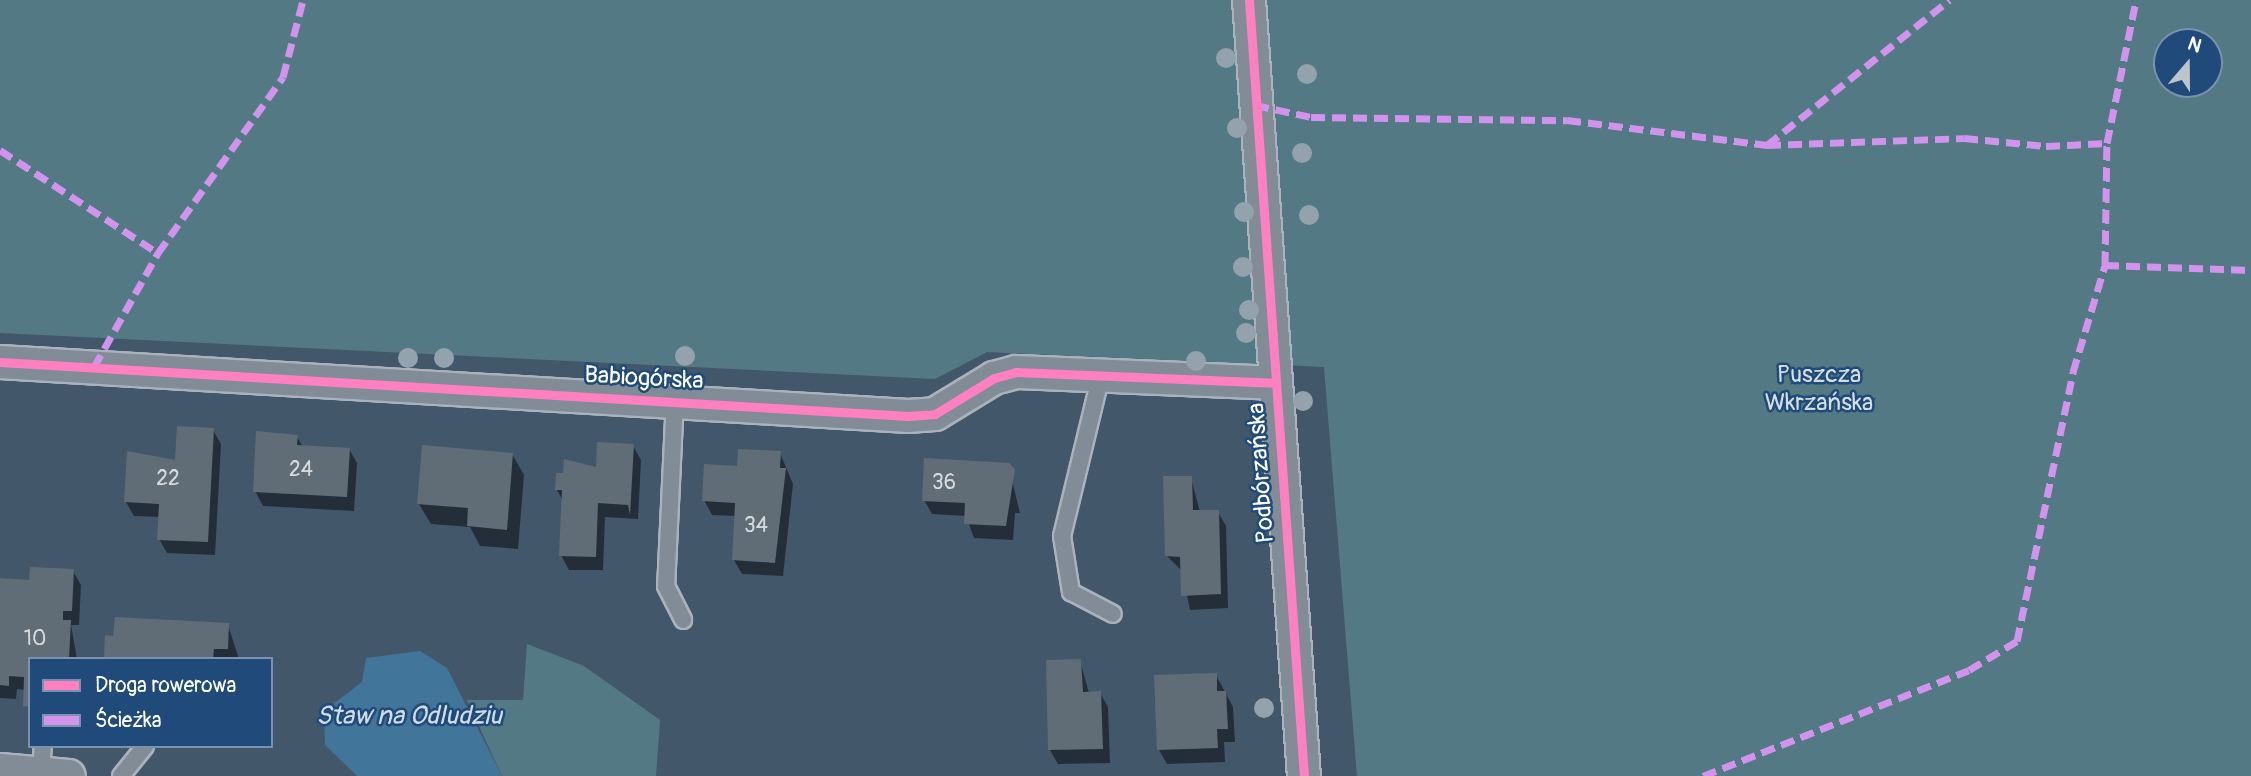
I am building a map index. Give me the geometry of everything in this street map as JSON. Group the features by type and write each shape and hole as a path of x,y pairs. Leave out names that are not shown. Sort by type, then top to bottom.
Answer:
{"street":[{"name":"Podbórzańska","path":"1249,0 1274,383 1304,776"},
{"name":"Babiogórska","path":"0,362 675,398 908,416 935,415 994,378 1016,372 1274,383"},
{"path":"0,770 51,765"}],"lane":[{"path":"1101,375 1062,536 1071,592 1112,614"},
{"path":"675,398 666,586 683,620"},
{"path":"121,776 143,748"}],"green space":[{"name":"Puszcza Wkrzańska","path":"0,0 2251,0 2251,776 1357,776 1324,367 987,352 935,379 0,333"},
{"path":"527,644 584,666 660,720 656,776 502,776 467,700 523,700"}],"water":[{"name":"Staw na Odludziu","path":"420,651 447,668 502,776 357,776 325,745 324,711 362,682 366,658"}],"building":[{"path":"177,426 214,428 208,542 157,540 159,504 124,502 127,451 175,460"},
{"path":"256,431 298,435 297,445 350,448 347,497 253,492"},
{"path":"597,442 634,444 630,515 628,505 598,503 596,557 559,556 562,490 555,490 556,473 563,473 564,459 596,467"},
{"path":"422,445 513,453 507,530 467,526 468,508 417,504"},
{"path":"738,449 781,451 780,468 786,468 775,563 732,560 735,503 702,501 704,464 737,466"},
{"path":"924,458 1009,463 1015,469 1006,526 964,524 965,503 922,501"},
{"path":"1163,476 1192,476 1193,510 1219,510 1221,594 1181,596 1180,557 1165,556"},
{"path":"30,567 74,569 72,611 63,611 63,620 71,620 69,657 28,657 28,707 23,706 24,677 9,676 9,686 0,685 0,578 29,580"},
{"path":"115,617 229,623 228,649 214,649 213,657 104,657 105,635 113,636"},
{"path":"1081,659 1083,692 1101,691 1103,749 1048,750 1046,660"},
{"path":"1217,673 1217,691 1226,691 1228,729 1217,729 1218,748 1157,750 1154,675"}],"marked path":[{"path":"94,367 158,253 283,77 303,0"},
{"path":"1767,145 1949,0"},
{"path":"1703,776 1969,670 2017,641 2073,372 2105,265 2107,143 2136,0"},
{"path":"1255,105 1311,117 1567,120 1767,145 1964,138 2046,146 2107,143"},
{"path":"0,150 158,253"},
{"path":"2105,265 2251,270"}],"cycle path":[{"path":"1249,0 1304,776"},
{"path":"0,362 908,416 935,414 994,378 1016,372 1274,383"}]}
